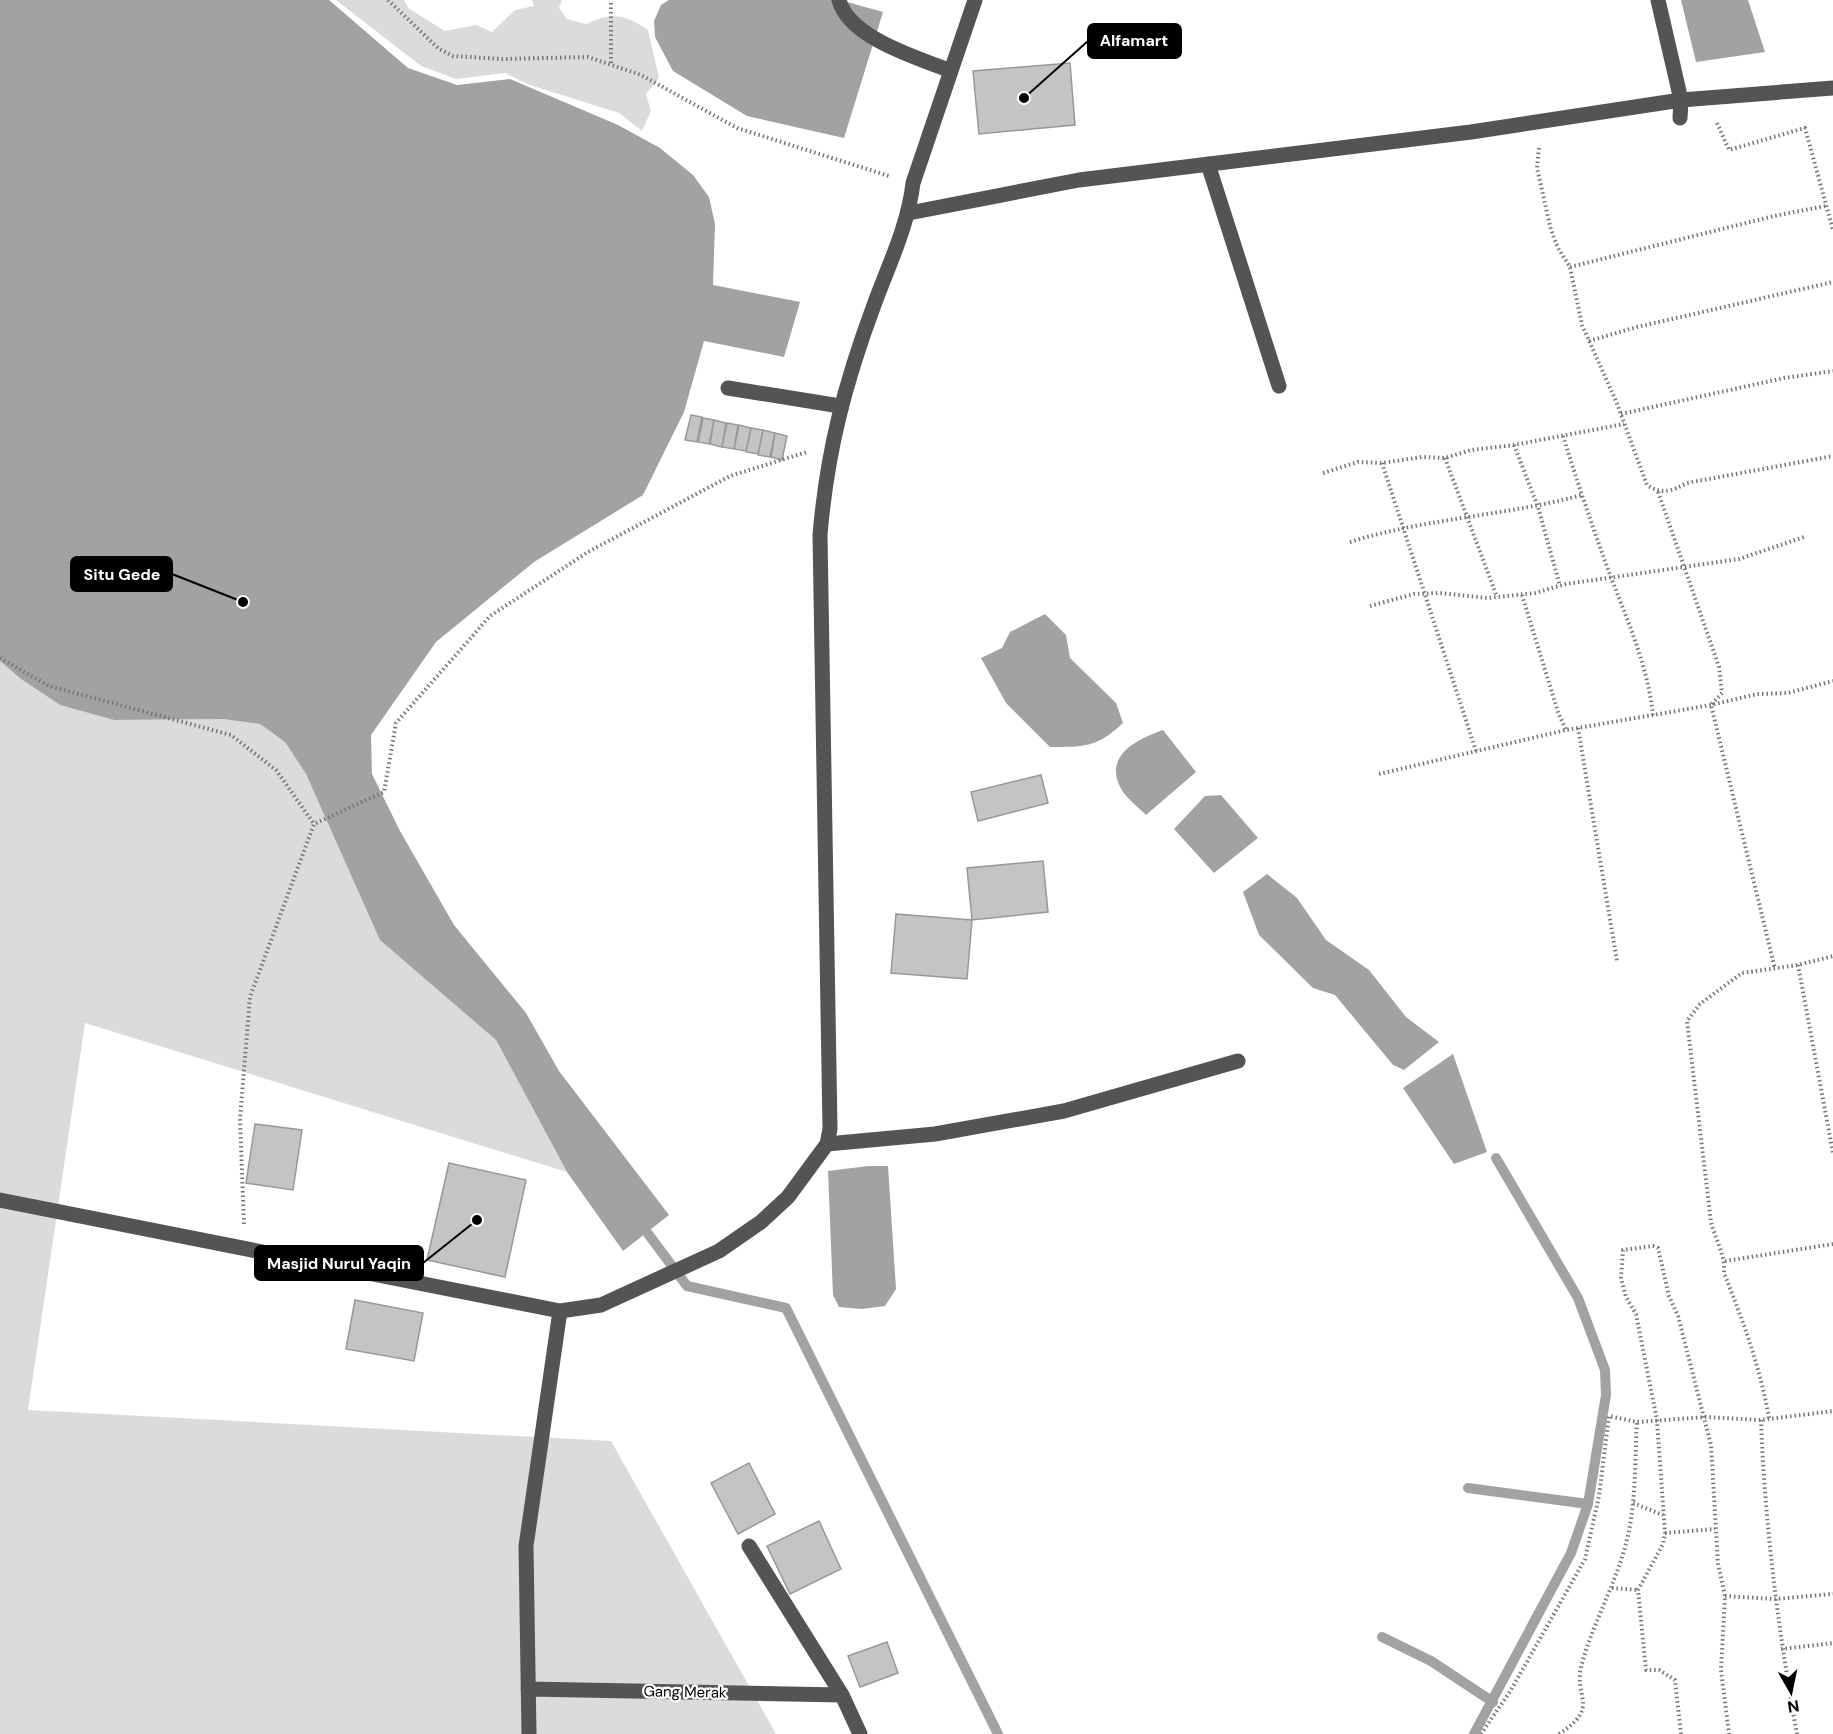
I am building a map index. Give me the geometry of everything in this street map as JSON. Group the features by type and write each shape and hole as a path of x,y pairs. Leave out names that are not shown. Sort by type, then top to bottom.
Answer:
{"street":[{"path":"839,0 861,31 901,51 951,71"},
{"path":"0,1200 560,1311 601,1305 719,1251 761,1221 788,1197 827,1144 830,1129 820,535 831,444 840,406 873,306 909,213 913,183 975,0"},
{"path":"1658,0 1681,100 1680,118"},
{"path":"909,213 1080,180 1471,132 1681,100 1833,88"},
{"path":"1208,164 1279,386"},
{"path":"728,388 840,406"},
{"path":"827,1144 935,1134 1064,1111 1238,1061"},
{"path":"529,1734 526,1546 560,1311"},
{"path":"749,1546 842,1695 860,1734"},
{"name":"Gang Merak","path":"528,1689 842,1695"}],"path":[{"path":"388,0 440,49 453,56 588,57 611,63 641,75 737,128 825,158 913,183"},
{"path":"611,0 611,63"},
{"path":"1680,118 1695,117 1718,124 1725,147 1729,150 1805,128 1833,230"},
{"path":"1542,143 1538,152 1537,168 1543,203 1558,248 1570,267 1582,325 1621,414 1647,485 1658,492 1671,491 1687,483 1833,456"},
{"path":"1570,267 1774,216 1825,206"},
{"path":"1589,342 1637,327 1833,282"},
{"path":"1621,414 1784,378 1833,371"},
{"path":"1323,473 1358,462 1382,463 1422,457 1445,458 1471,450 1514,445 1624,424"},
{"path":"1563,436 1581,495 1639,651 1651,691 1653,715"},
{"path":"246,1249 240,1119 250,997 314,824 384,792 396,723 490,616 588,552 730,476 831,444"},
{"path":"1514,445 1538,507 1560,586"},
{"path":"1445,458 1497,597"},
{"path":"1382,463 1422,593 1476,751"},
{"path":"1658,492 1719,667 1722,693 1711,705"},
{"path":"1350,542 1467,516 1538,507 1581,495"},
{"path":"1370,606 1422,593 1497,597 1522,595 1560,586 1739,559 1804,537"},
{"path":"1522,595 1551,691 1566,730"},
{"path":"0,658 49,686 231,735 276,770 314,824"},
{"path":"1379,774 1566,730 1711,705 1757,694 1788,693 1833,681"},
{"path":"1711,705 1775,969"},
{"path":"1578,728 1617,961"},
{"path":"1769,1418 1762,1380 1750,1339 1724,1273 1725,1261 1718,1249 1711,1222 1687,1021 1700,1004 1742,973 1798,965 1833,956"},
{"path":"1798,965 1833,1153"},
{"path":"1725,1261 1833,1245"},
{"path":"1681,1734 1675,1680 1659,1670 1646,1670 1638,1590 1664,1545 1665,1533 1657,1420 1636,1314 1626,1297 1621,1278 1623,1250 1653,1246 1658,1248 1669,1296 1678,1316 1706,1417 1711,1445 1718,1564 1725,1596 1721,1670 1729,1734"},
{"path":"1481,1734 1511,1690 1585,1559 1599,1496 1609,1416 1637,1422 1706,1417 1761,1420 1833,1411"},
{"path":"1761,1420 1764,1497 1775,1599 1781,1649 1797,1734"},
{"path":"1559,1734 1574,1724 1583,1713 1581,1665 1612,1588 1631,1520 1637,1422"},
{"path":"1633,1503 1663,1515"},
{"path":"1665,1533 1715,1529"},
{"path":"1612,1588 1638,1590"},
{"path":"1725,1596 1775,1599 1833,1594"},
{"path":"1781,1649 1833,1643"}],"shaded area":[{"path":"0,0 329,0 408,68 457,85 510,79 618,125 660,148 693,175 709,197 715,224 713,285 800,302 784,357 704,341 684,412 643,495 534,562 436,642 371,735 372,774 400,831 454,925 526,1013 559,1071 669,1215 623,1251 567,1172 496,1040 380,940 306,774 285,742 260,724 223,719 114,720 60,705 21,679 0,661"},
{"path":"336,0 404,0 408,8 445,31 476,25 492,32 515,10 534,6 532,0 562,0 559,8 567,19 586,24 611,16 625,18 648,30 659,78 646,94 651,111 642,131 619,113 530,85 505,73 456,79 421,66"},
{"path":"669,0 840,0 883,12 844,138 747,116 673,71 655,37 654,21 661,5"},
{"path":"1681,0 1748,0 1765,52 1696,62"},
{"path":"1045,614 1066,635 1070,658 1116,703 1123,723 1098,741 1082,746 1050,747 1006,703 981,658 1002,648 1010,632"},
{"path":"0,661 21,679 60,705 114,720 223,719 260,724 285,742 306,774 381,940 496,1040 567,1172 85,1023 28,1410 611,1441 776,1734 0,1734"},
{"path":"1163,730 1196,772 1146,815 1123,792 1117,780 1116,769 1124,752 1132,745"},
{"path":"1221,795 1258,838 1214,873 1174,829 1205,796"},
{"path":"1267,874 1297,898 1326,940 1369,970 1406,1017 1439,1042 1404,1070 1393,1065 1335,995 1313,988 1259,935 1243,892"},
{"path":"1453,1054 1487,1152 1454,1164 1403,1088"},
{"path":"888,1166 896,1289 885,1306 862,1309 839,1307 833,1295 828,1171"}],"building":[{"path":"1070,63 1075,125 979,134 973,71"},
{"path":"691,415 702,417 697,442 685,440"},
{"path":"703,418 714,420 709,444 698,442"},
{"path":"714,420 726,423 722,447 710,444"},
{"path":"727,423 738,425 734,449 722,447"},
{"path":"739,425 751,428 746,451 734,449"},
{"path":"751,428 763,430 758,454 746,452"},
{"path":"763,430 775,433 770,457 758,455"},
{"path":"775,433 787,436 782,460 771,457"},
{"path":"1041,775 1048,803 978,821 971,792"},
{"path":"1043,861 1048,912 972,920 967,868"},
{"path":"896,914 972,920 967,979 891,973"},
{"path":"255,1124 302,1130 293,1190 246,1183"},
{"path":"449,1163 526,1180 505,1277 427,1260"},
{"path":"355,1300 423,1313 414,1361 346,1349"},
{"path":"749,1463 775,1514 738,1534 711,1483"},
{"path":"819,1521 841,1569 790,1594 767,1546"},
{"path":"887,1642 898,1673 860,1687 848,1656"}],"waterway":[{"path":"1474,1734 1571,1553 1588,1504 1606,1395 1605,1370 1578,1298 1496,1158"},
{"path":"640,1223 687,1286 786,1308 998,1734"},
{"path":"1468,1488 1588,1504"},
{"path":"1382,1637 1431,1661 1493,1702"}],"place":[{"name":"Alfamart","path":"1024,98"},
{"name":"Situ Gede","path":"243,602"},
{"name":"Masjid Nurul Yaqin","path":"477,1220"}]}
